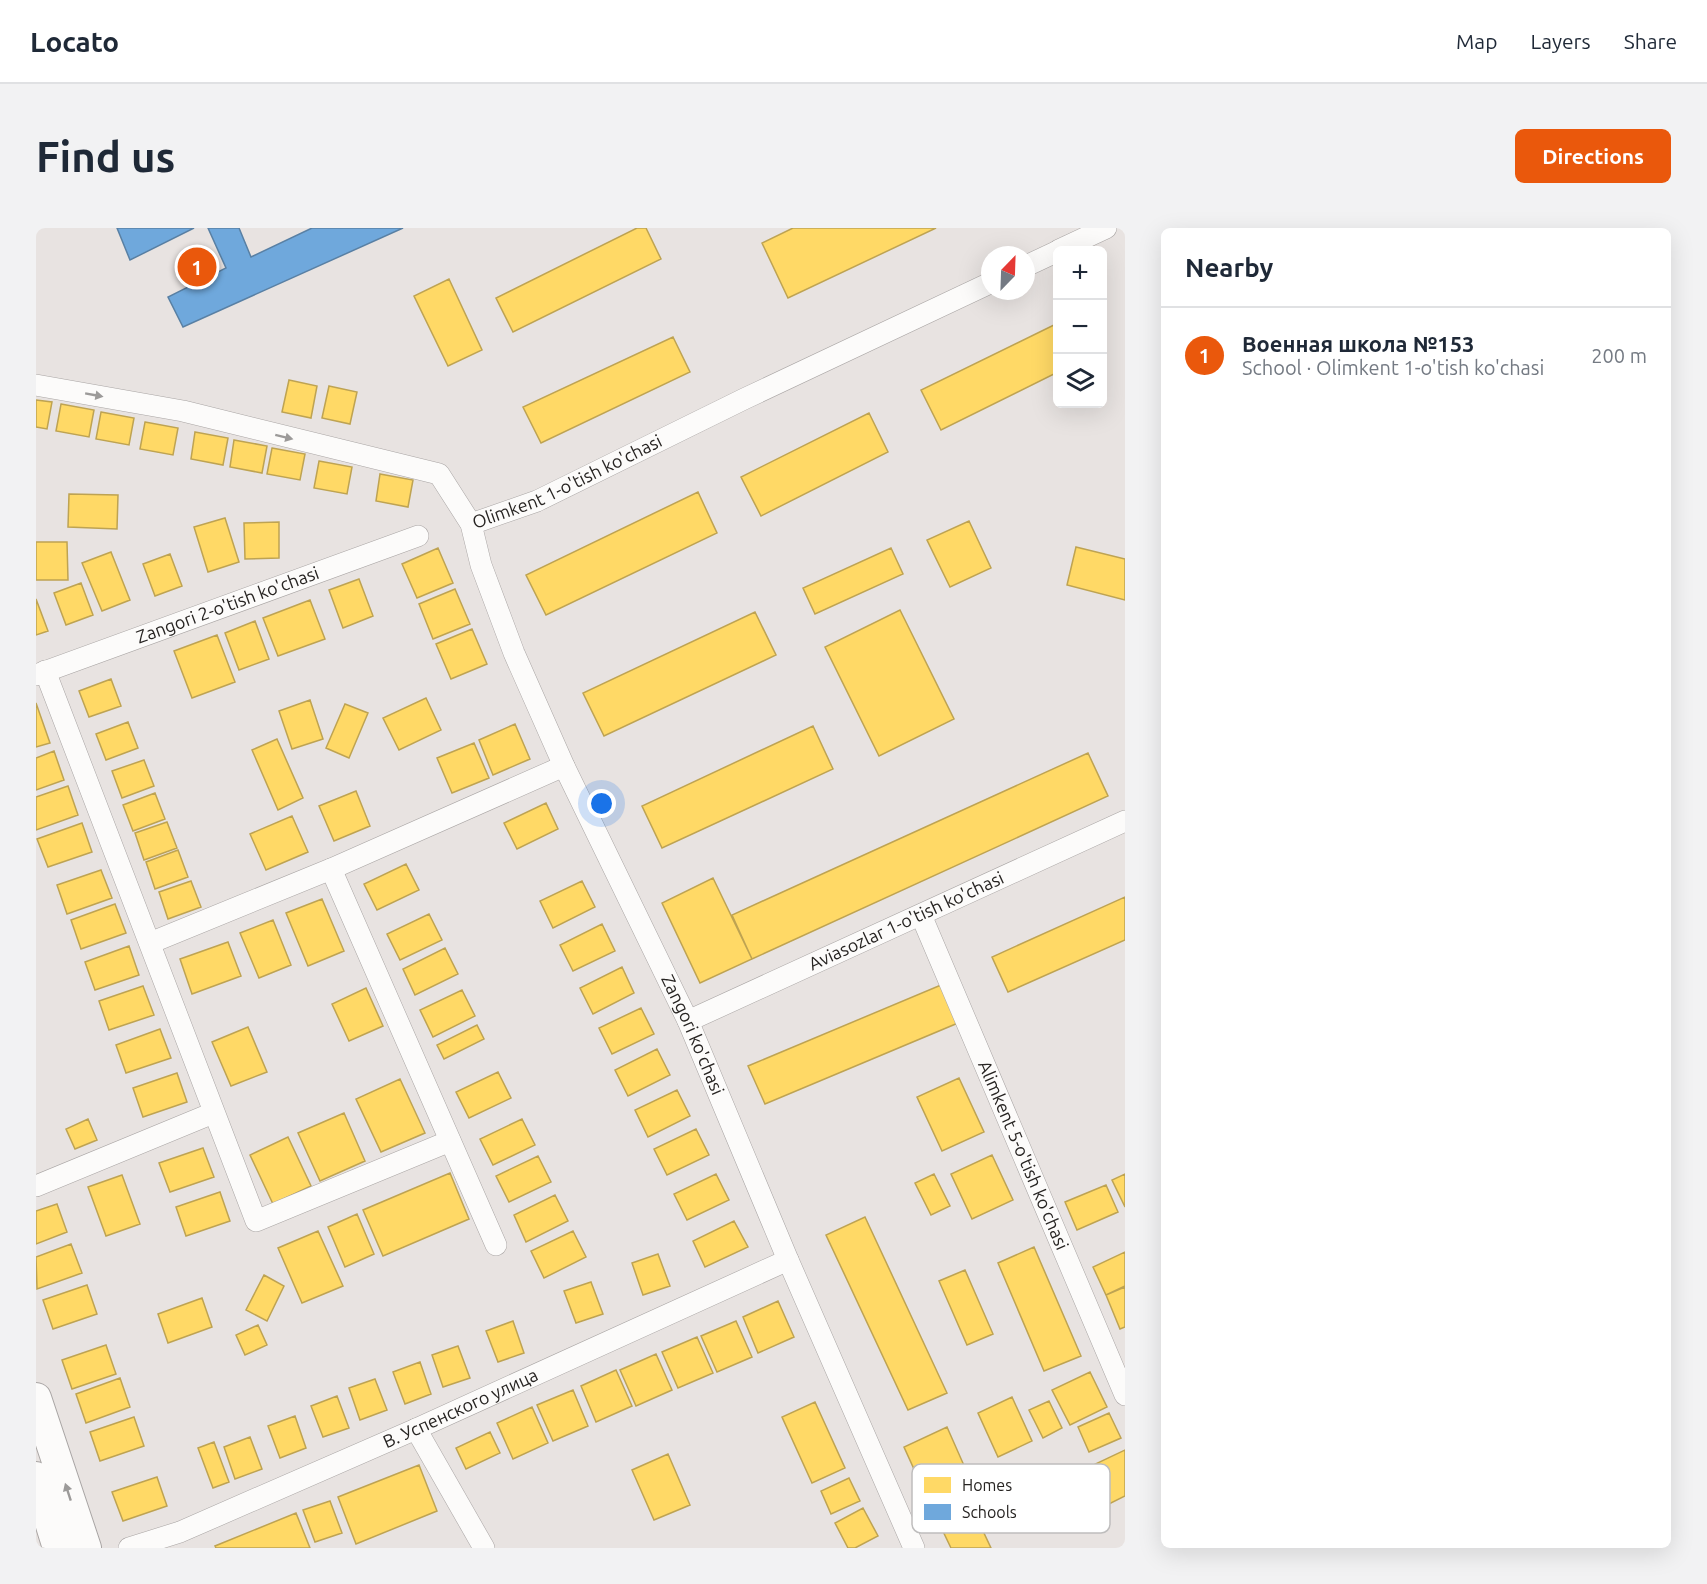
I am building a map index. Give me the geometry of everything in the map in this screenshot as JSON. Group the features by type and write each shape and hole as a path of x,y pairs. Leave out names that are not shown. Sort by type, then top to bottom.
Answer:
{"main road":[{"path":"36,1398 86,1548"},
{"path":"36,1477 58,1548"}],"street":[{"path":"1064,246 1081,233 1106,228"},
{"path":"1035,262 1053,253"},
{"name":"Olimkent 1-o'tish ko'chasi","path":"36,386 183,411 439,474 471,524 537,501 744,399 981,287"},
{"name":"Zangori ko'chasi","path":"471,524 481,565 514,653 564,766 688,1022 788,1260 914,1548"},
{"name":"Zangori 2-o'tish ko'chasi","path":"40,673 418,536"},
{"path":"40,673 150,943 256,1221 450,1141"},
{"path":"150,943 331,869 564,766"},
{"name":"Aviasozlar 1-o'tish ko'chasi","path":"688,1022 1125,821"},
{"path":"331,869 496,1245"},
{"name":"Alimkent 5-o'tish ko'chasi","path":"921,915 1125,1395"},
{"path":"36,1186 213,1113"},
{"name":"В. Успенского улица","path":"129,1548 183,1540 416,1429 788,1260"},
{"path":"416,1429 484,1548"}],"building: Homes":[{"path":"637,228 646,228 661,259 513,332 496,298"},
{"path":"793,228 936,228 788,298 762,243"},
{"path":"449,279 482,350 448,366 414,296"},
{"path":"1053,325 1053,374 941,430 921,390"},
{"path":"673,337 690,372 541,443 523,407"},
{"path":"289,380 317,386 311,418 282,412"},
{"path":"329,386 357,392 350,424 322,418"},
{"path":"36,400 52,402 47,429 36,427"},
{"path":"61,404 94,410 89,437 56,431"},
{"path":"101,412 134,418 129,445 96,439"},
{"path":"869,413 888,452 761,516 741,477"},
{"path":"145,422 178,428 173,455 140,449"},
{"path":"195,432 228,438 223,465 191,459"},
{"path":"234,440 267,446 262,473 230,467"},
{"path":"272,448 305,454 300,480 267,474"},
{"path":"319,461 352,467 347,494 314,488"},
{"path":"380,474 413,480 408,507 376,501"},
{"path":"698,492 717,533 546,615 526,575"},
{"path":"69,494 118,495 117,529 68,527"},
{"path":"225,518 239,562 208,572 194,527"},
{"path":"969,521 991,568 950,587 927,540"},
{"path":"279,522 279,558 245,559 244,523"},
{"path":"36,542 67,542 68,580 36,580"},
{"path":"1076,547 1125,559 1125,600 1067,585"},
{"path":"438,548 453,583 417,598 402,564"},
{"path":"891,548 903,574 815,614 803,588"},
{"path":"111,552 130,600 102,611 82,563"},
{"path":"170,554 182,586 155,596 143,564"},
{"path":"359,579 373,616 343,628 329,590"},
{"path":"81,583 93,615 66,625 54,593"},
{"path":"455,589 470,624 433,639 419,604"},
{"path":"36,599 48,631 36,635"},
{"path":"310,600 325,639 278,656 263,618"},
{"path":"900,610 954,719 879,756 825,647"},
{"path":"755,612 776,655 604,736 583,693"},
{"path":"255,621 269,659 239,670 225,633"},
{"path":"472,629 487,664 451,679 436,644"},
{"path":"217,635 235,682 192,698 174,651"},
{"path":"111,679 121,706 89,717 79,691"},
{"path":"426,698 441,730 399,750 383,718"},
{"path":"310,700 323,739 292,749 279,711"},
{"path":"36,703 50,743 36,747"},
{"path":"345,704 368,713 349,758 326,748"},
{"path":"128,722 138,748 106,760 96,734"},
{"path":"515,724 530,759 493,775 479,740"},
{"path":"813,726 833,769 662,848 642,806"},
{"path":"277,739 303,798 278,810 252,750"},
{"path":"474,743 489,778 452,793 437,758"},
{"path":"54,751 64,780 36,790 36,758"},
{"path":"1088,753 1108,796 752,959 732,915"},
{"path":"144,760 154,786 122,798 112,771"},
{"path":"68,786 78,815 36,830 36,797"},
{"path":"356,791 370,826 334,841 319,806"},
{"path":"155,793 165,819 133,831 123,805"},
{"path":"546,803 558,829 517,849 504,823"},
{"path":"292,816 308,852 266,870 250,834"},
{"path":"167,822 177,848 144,860 135,833"},
{"path":"82,823 92,852 48,867 37,839"},
{"path":"178,850 188,877 155,889 146,862"},
{"path":"406,864 419,890 377,910 364,884"},
{"path":"101,870 112,898 67,914 57,885"},
{"path":"713,878 752,959 700,983 662,903"},
{"path":"191,881 201,907 168,919 159,892"},
{"path":"582,881 595,907 553,928 540,901"},
{"path":"1125,897 1125,940 1008,992 992,957"},
{"path":"322,899 344,951 308,966 286,913"},
{"path":"115,904 126,933 81,949 71,920"},
{"path":"429,914 442,940 400,960 387,934"},
{"path":"273,920 291,965 259,978 240,933"},
{"path":"602,924 615,951 573,971 560,945"},
{"path":"228,942 241,976 192,994 180,959"},
{"path":"129,946 139,975 95,990 85,962"},
{"path":"445,948 458,974 415,995 403,969"},
{"path":"622,967 634,993 593,1014 580,988"},
{"path":"941,985 958,1023 765,1104 748,1066"},
{"path":"143,986 154,1015 109,1030 99,1001"},
{"path":"366,988 383,1026 349,1041 332,1004"},
{"path":"462,990 475,1016 433,1037 420,1010"},
{"path":"641,1008 654,1034 612,1054 599,1028"},
{"path":"477,1025 484,1039 444,1059 437,1045"},
{"path":"248,1027 267,1072 231,1086 212,1042"},
{"path":"160,1029 171,1058 126,1073 116,1045"},
{"path":"657,1049 670,1075 628,1096 615,1070"},
{"path":"498,1072 511,1098 469,1118 456,1092"},
{"path":"177,1073 187,1102 143,1117 133,1088"},
{"path":"959,1078 984,1132 942,1151 917,1097"},
{"path":"400,1079 425,1133 381,1152 356,1099"},
{"path":"677,1090 690,1116 648,1137 635,1110"},
{"path":"344,1113 365,1161 320,1181 298,1133"},
{"path":"88,1119 97,1140 75,1149 66,1129"},
{"path":"522,1119 535,1145 493,1165 480,1139"},
{"path":"696,1129 709,1155 667,1175 654,1149"},
{"path":"288,1137 311,1186 273,1204 250,1155"},
{"path":"203,1148 214,1177 170,1192 159,1163"},
{"path":"992,1155 1013,1200 972,1219 951,1174"},
{"path":"538,1156 551,1182 509,1202 496,1176"},
{"path":"450,1173 469,1219 383,1256 363,1210"},
{"path":"716,1174 729,1200 687,1220 674,1194"},
{"path":"934,1174 950,1206 931,1215 915,1183"},
{"path":"1125,1174 1125,1207 1112,1180"},
{"path":"122,1175 140,1224 106,1236 88,1187"},
{"path":"1106,1185 1118,1212 1077,1230 1065,1202"},
{"path":"220,1192 230,1221 186,1236 176,1207"},
{"path":"555,1195 568,1221 526,1242 514,1215"},
{"path":"57,1204 67,1232 36,1244 36,1211"},
{"path":"357,1214 374,1254 345,1267 328,1227"},
{"path":"865,1217 947,1393 908,1410 826,1235"},
{"path":"734,1221 748,1247 705,1267 693,1241"},
{"path":"318,1231 343,1286 302,1303 278,1248"},
{"path":"573,1231 586,1257 544,1278 531,1251"},
{"path":"71,1244 82,1273 37,1289 36,1257"},
{"path":"1034,1247 1081,1356 1044,1371 998,1263"},
{"path":"1125,1252 1125,1286 1106,1295 1093,1267"},
{"path":"658,1254 670,1286 643,1295 632,1263"},
{"path":"965,1270 993,1334 967,1345 939,1281"},
{"path":"264,1275 284,1286 267,1321 246,1310"},
{"path":"591,1282 603,1314 576,1323 564,1291"},
{"path":"87,1285 97,1314 53,1329 43,1300"},
{"path":"1125,1287 1125,1327 1120,1329 1106,1295"},
{"path":"202,1298 212,1327 168,1343 158,1314"},
{"path":"778,1301 794,1337 758,1353 743,1317"},
{"path":"513,1321 524,1353 498,1362 486,1331"},
{"path":"736,1321 752,1357 717,1372 701,1336"},
{"path":"258,1325 267,1345 245,1355 236,1335"},
{"path":"697,1337 713,1373 678,1388 662,1352"},
{"path":"106,1345 116,1374 72,1389 62,1360"},
{"path":"458,1346 470,1378 443,1387 432,1355"},
{"path":"656,1354 672,1390 636,1406 620,1370"},
{"path":"420,1362 431,1394 405,1404 393,1372"},
{"path":"616,1370 632,1406 596,1422 581,1386"},
{"path":"1090,1372 1107,1407 1070,1425 1052,1390"},
{"path":"120,1378 130,1407 86,1423 76,1394"},
{"path":"375,1379 387,1410 360,1420 349,1388"},
{"path":"573,1390 588,1426 553,1441 537,1405"},
{"path":"337,1396 349,1428 323,1437 311,1406"},
{"path":"1012,1397 1032,1441 998,1457 978,1413"},
{"path":"1049,1401 1062,1428 1043,1438 1029,1410"},
{"path":"815,1402 845,1468 812,1483 782,1417"},
{"path":"532,1407 548,1443 513,1459 497,1423"},
{"path":"1109,1413 1121,1438 1089,1452 1078,1427"},
{"path":"295,1416 306,1448 280,1458 268,1426"},
{"path":"134,1417 144,1446 100,1461 90,1432"},
{"path":"947,1427 963,1464 912,1465 904,1447"},
{"path":"490,1432 500,1453 466,1469 456,1448"},
{"path":"250,1437 262,1469 235,1479 224,1447"},
{"path":"214,1442 229,1482 213,1488 198,1448"},
{"path":"1125,1450 1125,1496 1110,1504 1110,1464 1095,1464"},
{"path":"668,1454 690,1505 654,1520 632,1470"},
{"path":"419,1465 437,1511 356,1544 338,1497"},
{"path":"157,1477 167,1506 123,1521 112,1492"},
{"path":"849,1478 860,1501 831,1514 821,1491"},
{"path":"330,1501 342,1533 315,1542 303,1510"},
{"path":"863,1508 878,1536 855,1548 848,1548 835,1523"},
{"path":"296,1513 310,1548 216,1548 215,1546"},
{"path":"944,1533 984,1533 991,1548 951,1548"}],"building: Schools":[{"path":"117,228 194,228 130,260"},
{"path":"208,228 239,228 251,257 312,228 403,228 183,327 168,297 226,268"}],"place":[{"name":"Военная школа №153","path":"197,267"}]}
